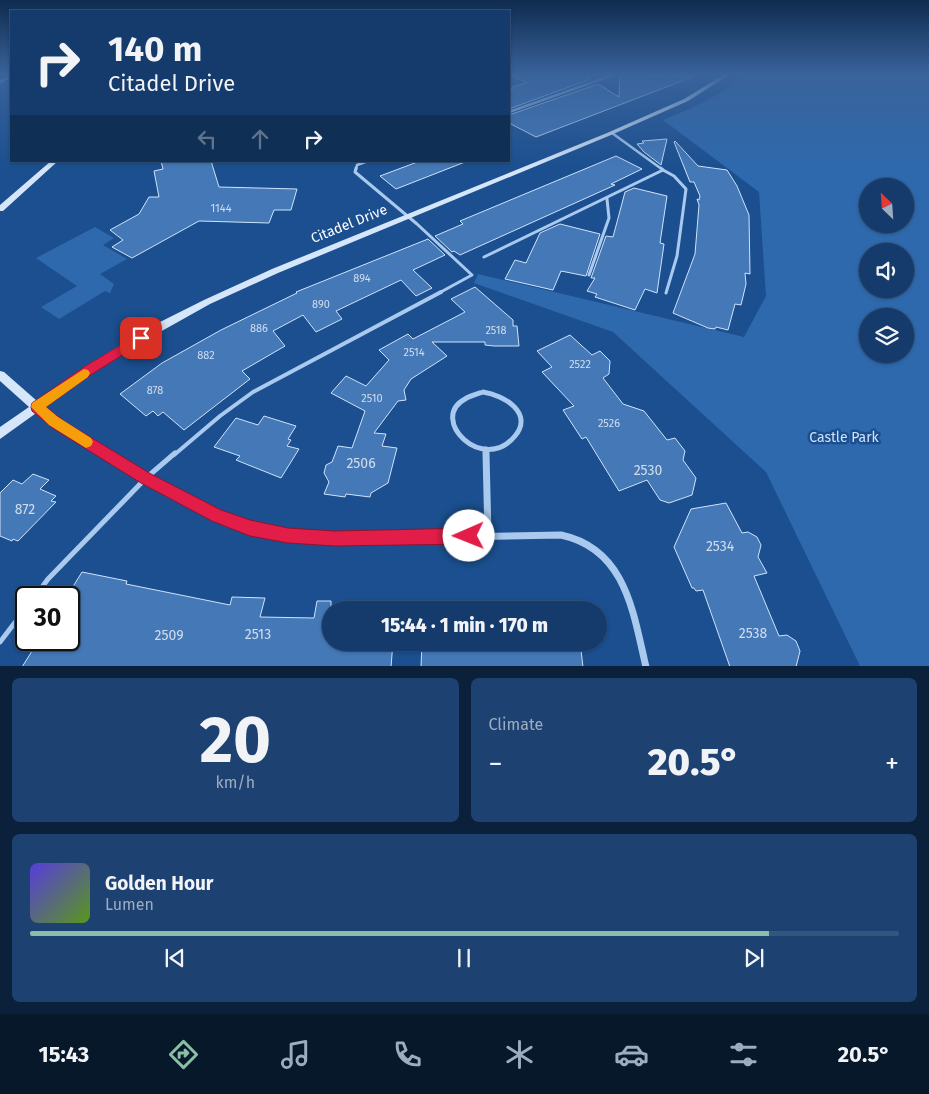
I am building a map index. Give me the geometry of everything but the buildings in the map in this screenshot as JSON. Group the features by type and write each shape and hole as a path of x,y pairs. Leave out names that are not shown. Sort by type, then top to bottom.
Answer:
{"street":[{"name":"Citadel Drive","path":"0,434 97,365 156,329 207,302 275,270 612,133 672,106"},
{"path":"0,209 55,162"},
{"path":"0,375 59,425 146,478 217,516 250,528 288,536 335,539 562,535 590,544 610,563 620,579 628,599 646,666"},
{"path":"493,392 508,398 518,409 521,419 520,428 516,437 508,444 498,448 486,449 474,448 464,442 457,434 453,425 452,415 456,406 472,394 493,392"},
{"path":"486,449 488,536"}],"lane":[{"path":"510,112 526,106"},
{"path":"612,133 674,176 686,190 677,256 666,293"},
{"path":"43,586 146,478 220,416 253,392 472,276 408,216 355,172 357,165 365,162"},
{"path":"484,258 663,170"},
{"path":"589,275 609,218 607,199"},
{"path":"0,642 15,622"}],"green space":[{"name":"Castle Park","path":"694,106 929,106 929,666 860,666 766,472 613,332 474,283 478,274 744,337 766,296 759,192 663,120"},
{"path":"95,227 114,238 103,245 127,259 100,274 114,284 110,293 105,291 59,319 41,307 77,286 36,258"}],"slow traffic":[{"path":"84,373 37,407 53,421 86,442"}],"route":[{"path":"141,338 88,370 37,407 59,425 146,478 217,516 250,528 288,536 335,539 469,536"}]}
